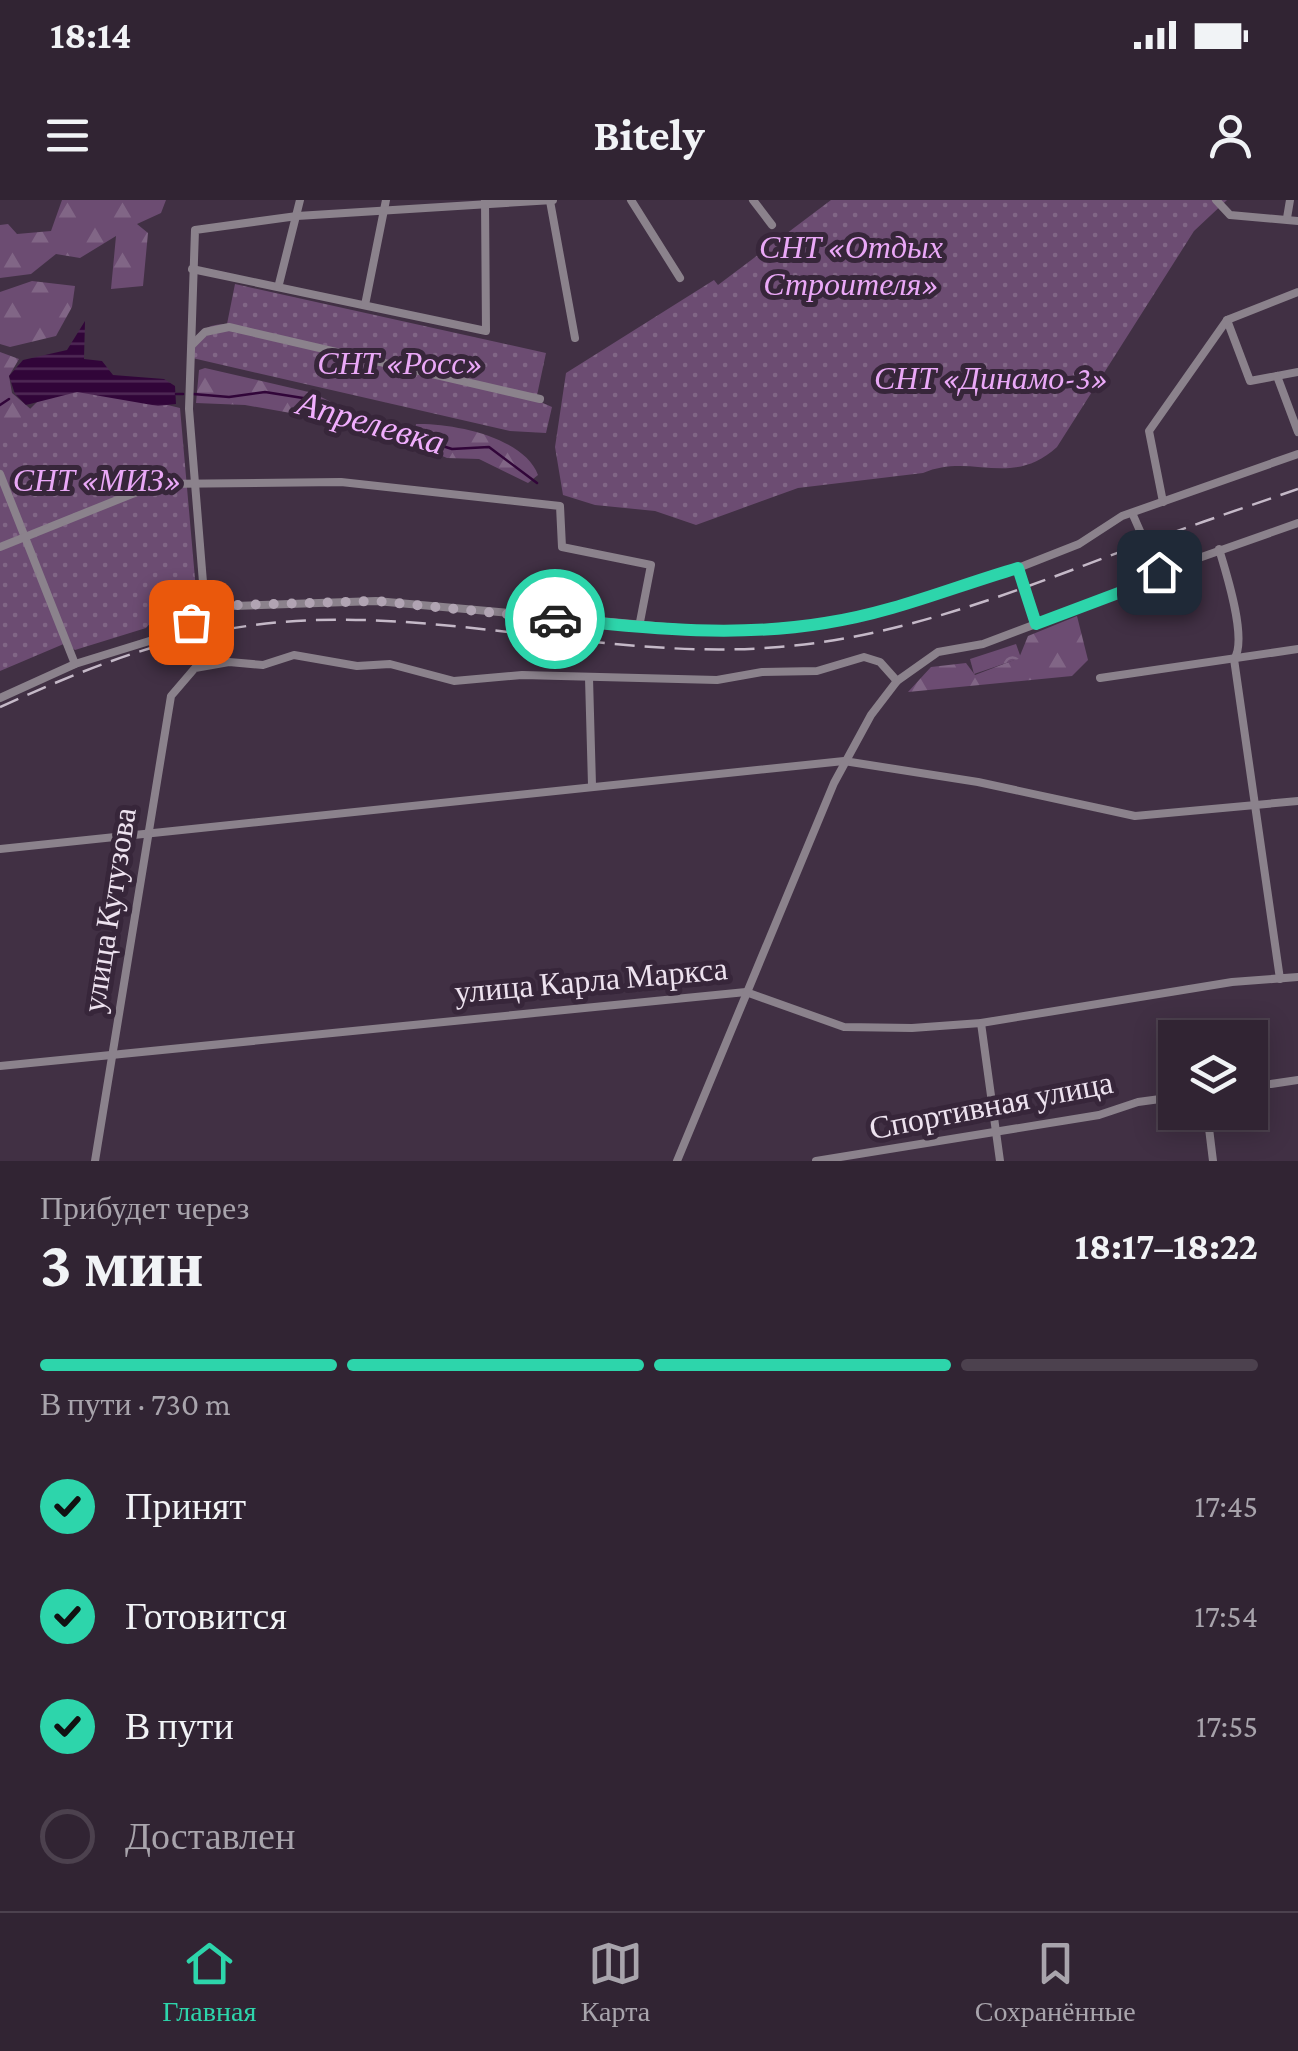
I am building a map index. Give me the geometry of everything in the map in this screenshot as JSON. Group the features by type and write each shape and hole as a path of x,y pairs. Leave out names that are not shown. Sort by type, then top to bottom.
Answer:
{"street":[{"path":"279,284 300,200"},
{"path":"365,304 386,200"},
{"path":"205,606 188,388 196,230 296,216 485,201 551,200 574,338"},
{"path":"631,200 680,278"},
{"path":"753,200 772,225"},
{"path":"1216,200 1230,214 1298,221"},
{"path":"1287,218 1290,200"},
{"path":"192,269 279,284 486,331 485,201"},
{"path":"1163,502 1149,431 1227,320 1298,292"},
{"path":"1227,320 1250,381 1298,372"},
{"path":"192,345 205,332 229,327 540,399"},
{"path":"1277,376 1298,432"},
{"path":"0,698 74,664 182,629 205,606 376,601 722,632 827,623 904,606 1018,568 1079,544 1133,514 1298,454"},
{"path":"0,474 74,664"},
{"path":"0,547 24,534 157,484 340,482 560,506 562,547 652,565 639,627"},
{"path":"1133,514 1159,572"},
{"path":"677,1161 844,761 897,681 938,652 983,644 1137,586 1159,572 1219,548 1298,523"},
{"path":"1219,548 1234,606 1240,649 1234,659 1280,979"},
{"path":"1018,568 1036,624"},
{"path":"1100,678 1298,649"},
{"name":"улица Кутузова","path":"95,1161 170,696 187,672 214,663 262,665 294,654 357,666 390,664 443,680 590,678"},
{"path":"592,785 590,678 717,680 762,672 817,671 864,657 880,662 897,681"},
{"path":"0,849 844,761 978,782 1122,815 1298,801"},
{"name":"улица Карла Маркса","path":"0,1066 746,992 844,1027 981,1023 1232,982 1298,977"},
{"path":"981,1023 1000,1161"},
{"path":"1268,1084 1298,1080"},
{"name":"Спортивная улица","path":"816,1161 1099,1116 1158,1099"},
{"path":"1209,1130 1213,1161"},
{"path":"889,1150 891,1161"}],"green space":[{"path":"62,200 166,200 161,213 137,224 148,233 143,286 111,289 116,236 80,258 56,254 31,274 0,278 0,225 8,224 17,234 51,231"},
{"name":"СНТ «Динамо-3»","path":"831,200 1227,200 1194,231 1057,447 1040,459 1007,468 958,466 798,488 696,525 655,511 595,505 563,495 555,447 566,373 714,280 718,285"},
{"path":"32,281 75,286 72,307 56,336 10,347 0,344 0,292"},
{"name":"СНТ «Росс»","path":"235,284 546,353 536,400 552,407 546,433 510,431 188,357 201,332 227,324"},
{"path":"0,352 19,359 9,376 12,393 34,412 0,448"},
{"path":"205,368 313,393 347,410 347,423 245,405 196,403 199,370"},
{"name":"СНТ «МИЗ»","path":"98,388 180,408 196,590 160,612 146,628 75,650 66,643 0,671 0,439 50,389"},
{"path":"416,424 449,426 503,442 530,462 538,475 528,483 479,459 447,458 413,444"},
{"path":"1077,616 1088,660 1072,676 908,692 931,667 966,663 975,675 1019,658 1028,636"},
{"path":"1016,644 1021,658 974,674 970,659"}],"shaded area":[{"path":"85,321 84,359 102,361 113,375 164,379 175,386 176,404 158,406 77,392 26,405 15,394 9,376 23,360 67,350"}],"waterway":[{"name":"Апрелевка","path":"193,394 229,397 265,392 303,398 357,423 396,432"},
{"path":"176,394 183,394"},
{"name":"Апрелевка","path":"0,405 9,399"},
{"name":"Апрелевка","path":"408,435 452,449 489,447 537,483"}],"railway":[{"path":"0,707 144,650 218,631 296,621 417,623 658,647 718,649 826,642 963,608 1298,489"}],"way so far":[{"path":"191,622 205,606 376,601 555,619"}],"route":[{"path":"555,619 722,632 768,631 904,606 1018,568 1036,624 1137,586 1159,572"}],"park label":[{"name":"СНТ «Отдых Строителя»","path":"851,266"}]}
